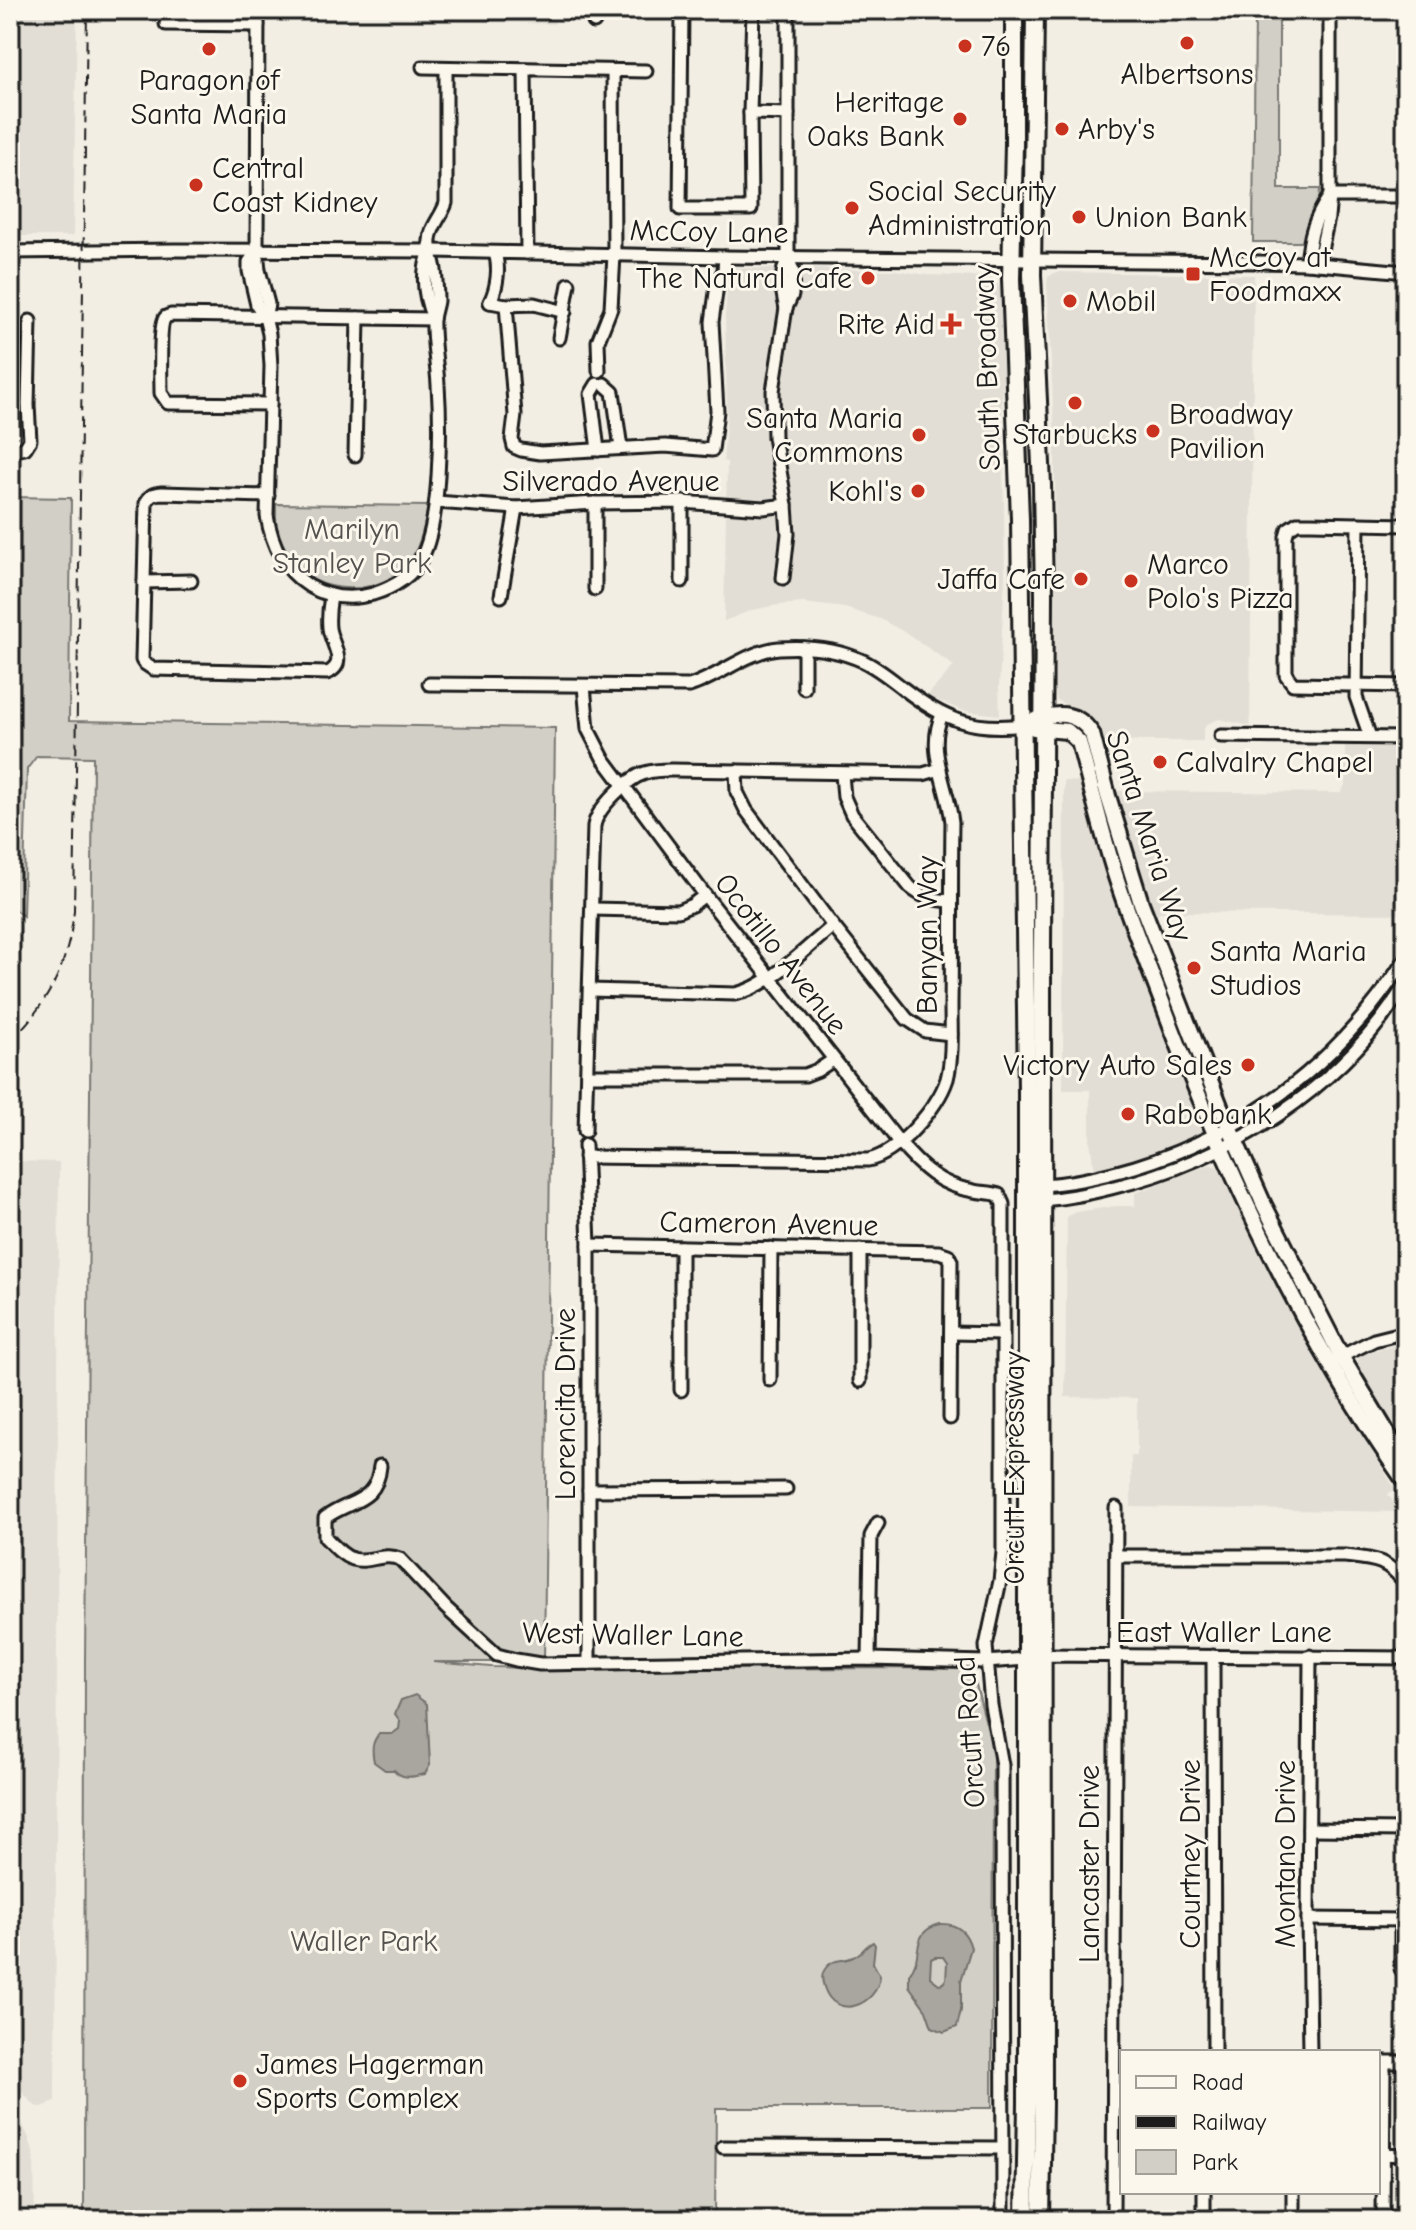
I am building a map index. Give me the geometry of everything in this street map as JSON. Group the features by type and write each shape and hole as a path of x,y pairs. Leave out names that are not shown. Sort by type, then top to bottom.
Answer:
{"highway":[{"name":"South Broadway","path":"1014,10 1011,259 1023,725"},
{"name":"South Broadway","path":"1035,10 1033,259 1042,485 1043,723"},
{"path":"1014,72 1034,73"},
{"name":"Orcutt Expressway","path":"1025,2220 1034,1657 1034,1192 1043,723"},
{"name":"Orcutt Expressway","path":"1023,725 1034,1192"},
{"name":"Orcutt Expressway","path":"1034,1657 1043,2103 1041,2220"}],"main road":[{"name":"Santa Maria Way","path":"1043,723 1073,717 1087,725 1092,734 1141,903 1233,1134 1335,1359 1406,1464"},
{"path":"1023,725 1043,723"},
{"name":"Santa Maria Way","path":"1043,723 1067,731 1079,742 1116,877 1217,1142 1248,1212 1335,1359 1385,1454 1406,1483"}],"street":[{"path":"258,10 257,251 249,262 249,271 257,305 265,317 269,334 267,516 276,552 287,567 300,580 331,596 363,596 398,583 413,571 427,545 436,502 439,399 433,319 437,301 435,265 430,251 431,230 446,203 446,68"},
{"path":"682,10 680,209 751,209 753,10"},
{"path":"783,578 788,534 775,444 773,391 786,308 782,294 782,271 788,257 788,10"},
{"path":"1312,264 1311,229 1330,196 1330,10"},
{"path":"166,24 258,25"},
{"path":"423,67 646,71"},
{"path":"525,69 527,253"},
{"path":"598,450 591,394 607,379 606,374 599,371 598,341 611,308 614,255 613,71"},
{"path":"750,113 788,114"},
{"path":"1330,196 1406,196"},
{"name":"McCoy Lane","path":"10,252 430,251 1033,259 1312,264 1406,272"},
{"path":"495,253 498,262 490,302 534,304 565,312"},
{"path":"506,305 515,415 514,447 540,453 665,446 712,450 717,411 712,322 725,257"},
{"path":"559,338 569,284"},
{"path":"270,404 168,403 164,400 161,393 161,349 165,317 433,319"},
{"path":"355,455 358,318"},
{"path":"10,451 19,451 30,440 30,321"},
{"path":"600,384 613,392 621,448"},
{"path":"268,496 162,493 149,497 146,503 142,660 153,669 327,673 336,667 338,659 328,625 331,596"},
{"name":"Silverado Avenue","path":"436,502 516,508 682,502 763,508 786,505"},
{"path":"682,502 682,581"},
{"path":"595,503 595,589"},
{"path":"501,596 516,508"},
{"path":"1406,525 1311,523 1292,525 1286,536 1286,675 1289,681 1293,684 1406,686"},
{"path":"1358,524 1356,685 1363,695 1374,737"},
{"path":"144,582 191,581"},
{"path":"429,684 689,686 770,650 804,648 839,651 865,662 955,721 983,727 1023,725"},
{"path":"804,648 804,688"},
{"name":"Ocotillo Avenue","path":"584,686 592,739 603,758 705,895 899,1142 919,1165 937,1179 954,1187 999,1195"},
{"name":"Banyan Way","path":"585,1151 868,1160 884,1154 926,1116 948,1075 951,1034 952,822 934,741 942,715"},
{"path":"1221,736 1406,738"},
{"path":"585,1131 594,822 607,802 640,774 649,772 923,774 940,769"},
{"path":"736,771 739,798 746,810 907,1019 925,1031 951,1034"},
{"path":"842,774 844,797 852,815 910,887 921,896 951,901"},
{"path":"593,909 678,911 705,895"},
{"path":"590,990 746,992 770,978 833,926"},
{"path":"1233,1134 1247,1118 1291,1087 1349,1034 1406,958"},
{"path":"1034,1192 1082,1195 1161,1174 1296,1102 1335,1069 1372,1028 1406,983"},
{"path":"587,1075 805,1075 833,1060"},
{"name":"Lorencita Drive","path":"585,1151 589,1245 589,1663"},
{"name":"Orcutt Road","path":"999,1195 1003,1204 1003,1552 986,1646 986,1662 1002,1765 1003,2220"},
{"name":"Cameron Avenue","path":"589,1245 939,1252 948,1255 951,1261 951,1333"},
{"path":"681,1247 681,1390"},
{"path":"770,1380 771,1248"},
{"path":"860,1250 860,1381"},
{"path":"1335,1359 1374,1340 1406,1332"},
{"path":"950,1418 951,1333 1002,1334"},
{"name":"West Waller Lane","path":"380,1466 375,1487 353,1504 325,1518 325,1537 352,1559 380,1556 400,1559 446,1608 497,1655 540,1664 869,1659 986,1662 1034,1657"},
{"path":"589,1490 786,1489"},
{"name":"Lancaster Drive","path":"1113,2220 1118,2152 1114,1655 1116,1508"},
{"path":"869,1659 871,1536 878,1523"},
{"path":"1116,1556 1345,1556 1388,1565 1406,1584"},
{"name":"Courtney Drive","path":"1213,1656 1214,2050"},
{"name":"Montano Drive","path":"1310,1656 1310,2050"},
{"name":"East Waller Lane","path":"1034,1657 1406,1658"},
{"path":"1309,1829 1406,1830"},
{"path":"1308,1919 1404,1920 1401,1969"},
{"path":"1383,2220 1381,2062 1406,2062"},
{"path":"723,2147 1002,2148"},
{"path":"1381,2154 1406,2155"},
{"path":"1204,2194 1204,2214"},
{"path":"1293,2194 1293,2216"}],"shaded area":[{"path":"10,10 77,10 73,236 10,236"},
{"path":"421,10 555,10 555,24 421,20"},
{"path":"729,268 894,270 927,275 991,277 1000,287 1005,576 1000,715 964,711 927,696 954,666 880,619 845,608 803,603 752,610 724,621 727,462 723,461 727,414 725,315"},
{"name":"Broadway Pavilion","path":"1056,272 1254,275 1250,726 1219,719 1207,724 1203,730 1203,741 1102,741 1099,730 1086,715 1057,700 1055,444 1047,282 1048,277"},
{"path":"1345,745 1406,746 1406,914 1160,912 1154,916 1115,791 1341,793 1345,785"},
{"path":"1064,781 1082,782 1115,895 1203,1126 1198,1136 1168,1149 1094,1170 1090,1141 1090,1090 1063,1090"},
{"path":"10,1161 59,1162 55,2101 40,2107 35,2106 10,2079"},
{"path":"1209,1165 1219,1169 1260,1256 1318,1363 1395,1489 1388,1494 1400,1512 1131,1507 1131,1456 1137,1456 1137,1398 1065,1397 1067,1216 1116,1206 1135,1206 1135,1193"},
{"path":"1406,1342 1406,1413 1390,1423 1356,1366 1359,1357 1364,1354"},
{"path":"415,1695 427,1704 430,1765 425,1774 408,1777 394,1770 385,1770 374,1762 373,1747 379,1734 392,1734 399,1729 400,1721 395,1714 401,1700"},
{"path":"940,1924 956,1927 967,1937 971,1948 961,1981 961,2010 957,2027 944,2032 932,2027 926,2010 909,1986 909,1974 914,1967 920,1939 930,1928","holes":["943,1957 947,1963 946,1979 939,1984 930,1977 931,1959"]},
{"path":"873,1942 873,1963 880,1976 872,1995 855,2006 837,2004 829,1998 824,1987 824,1971 831,1963 856,1956"},
{"path":"10,2106 18,2115 34,2156 35,2220 10,2220"}],"green space":[{"path":"1255,10 1279,10 1279,189 1320,189 1319,203 1306,227 1304,242 1253,242"},
{"name":"Waller Park","path":"10,497 71,498 69,721 555,728 544,1662 433,1662 581,1669 966,1668 975,1681 993,1750 992,2108 716,2108 715,2220 84,2220 85,1660 93,757 37,756 27,769 23,916 10,906"},
{"name":"Marilyn Stanley Park","path":"276,504 428,506 417,547 403,569 374,585 339,588 323,584 294,566 279,540"}],"railway":[{"path":"10,1041 36,1012 54,982 67,949 74,911 87,10"}],"place":[{"name":"Albertsons","path":"1187,43"},
{"name":"76","path":"965,46"},
{"name":"Paragon of Santa Maria","path":"209,49"},
{"name":"Heritage Oaks Bank","path":"960,119"},
{"name":"Arby's","path":"1062,129"},
{"name":"Central Coast Kidney","path":"196,185"},
{"name":"Social Security Administration","path":"852,208"},
{"name":"Union Bank","path":"1079,217"},
{"name":"McCoy at Foodmaxx","path":"1193,274"},
{"name":"The Natural Cafe","path":"868,278"},
{"name":"Mobil","path":"1070,301"},
{"name":"Rite Aid","path":"951,324"},
{"name":"Starbucks","path":"1075,403"},
{"name":"Broadway Pavilion","path":"1153,431"},
{"name":"Santa Maria Commons","path":"919,435"},
{"name":"Kohl's","path":"918,491"},
{"name":"Jaffa Cafe","path":"1081,579"},
{"name":"Marco Polo's Pizza","path":"1131,581"},
{"name":"Calvalry Chapel","path":"1160,762"},
{"name":"Santa Maria Studios","path":"1194,968"},
{"name":"Victory Auto Sales","path":"1248,1065"},
{"name":"Rabobank","path":"1128,1114"},
{"name":"James Hagerman Sports Complex","path":"240,2081"}]}
